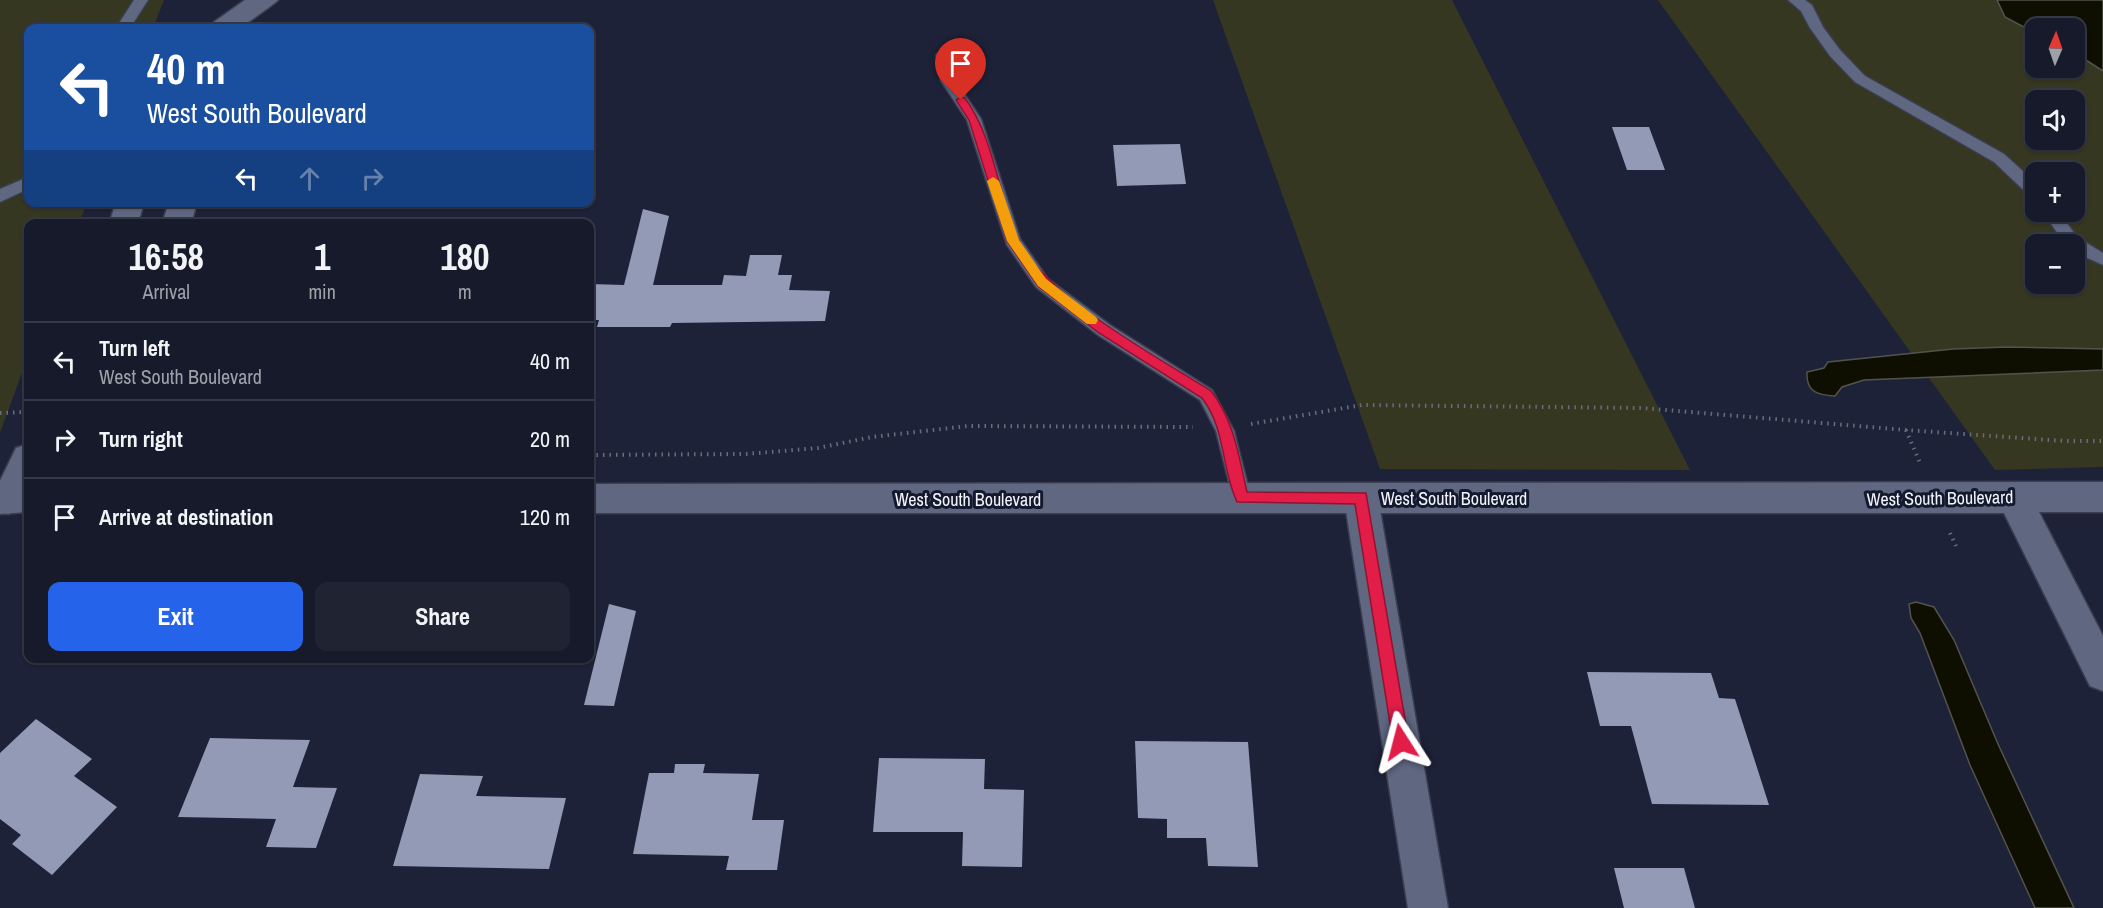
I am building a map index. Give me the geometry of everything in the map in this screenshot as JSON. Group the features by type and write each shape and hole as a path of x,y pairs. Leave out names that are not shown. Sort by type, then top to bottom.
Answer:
{"main road":[{"path":"228,24 244,11 265,0"},
{"path":"12,499 24,468"},
{"name":"West South Boulevard","path":"594,499 2103,497"},
{"path":"1361,498 1428,908"},
{"path":"2014,498 2103,674"}],"lane":[{"path":"126,24 141,0"},
{"path":"1795,0 1807,8 1817,28 1835,53 1860,79 1999,158 2025,183"},
{"path":"943,55 948,81 974,119 1013,241 1042,283 1104,330 1206,395 1218,409 1225,427 1242,498"},
{"path":"0,196 24,185"},
{"path":"2057,222 2065,236 2084,252 2103,259"}],"path":[{"path":"594,455 747,454 818,448 872,437 968,426 1225,427 1362,405 1642,408 1906,430 2064,441 2103,441"},
{"path":"0,413 24,412"},
{"path":"1906,430 1921,465"}],"green space":[{"path":"0,0 164,0 155,24 24,24 24,207 85,207 81,219 24,219 24,367 0,433"},
{"path":"1213,0 1452,0 1690,470 1380,469"},
{"path":"1658,0 2103,0 2103,467 1995,470"}],"shaded area":[{"path":"1997,0 2103,0 2103,71 2085,59 2085,18 2025,18 2025,28 2005,17"},
{"path":"2007,347 2103,349 2103,370 1864,380 1842,387 1835,396 1823,395 1814,391 1807,379 1807,372 1824,368 1828,362 1953,349"},
{"path":"1916,602 1934,607 1954,640 1998,744 2074,908 2035,908 1970,765 1920,633 1911,618 1909,604"}],"building":[{"path":"1612,127 1649,127 1665,170 1627,170"},
{"path":"1180,144 1186,184 1117,186 1113,145"},
{"path":"643,209 669,216 653,285 722,285 724,275 746,276 750,255 782,255 778,275 792,275 789,290 830,291 825,321 672,323 670,327 597,327 599,320 594,320 594,284 624,285"},
{"path":"609,604 636,611 614,706 584,705"},
{"path":"1587,672 1711,673 1719,698 1735,699 1769,805 1652,804 1631,726 1600,726"},
{"path":"36,719 92,759 74,776 117,807 52,875 12,844 21,835 0,819 0,753"},
{"path":"210,738 310,740 293,787 337,788 316,848 266,847 276,819 178,817"},
{"path":"1135,741 1248,742 1258,867 1208,866 1206,838 1167,838 1167,819 1138,818"},
{"path":"879,758 985,759 984,789 1024,790 1022,867 962,866 963,832 873,832"},
{"path":"675,764 705,764 703,773 759,774 752,820 784,820 777,870 726,870 729,856 633,854 649,773 674,773"},
{"path":"420,774 483,776 476,796 566,798 549,869 393,866"},
{"path":"1614,868 1684,868 1695,908 1624,908"}],"slow traffic":[{"path":"993,181 1013,241 1042,283 1091,320"}],"route":[{"path":"961,100 974,119 1013,241 1042,283 1104,330 1206,395 1218,409 1225,427 1242,498 1361,498 1401,742"}]}
